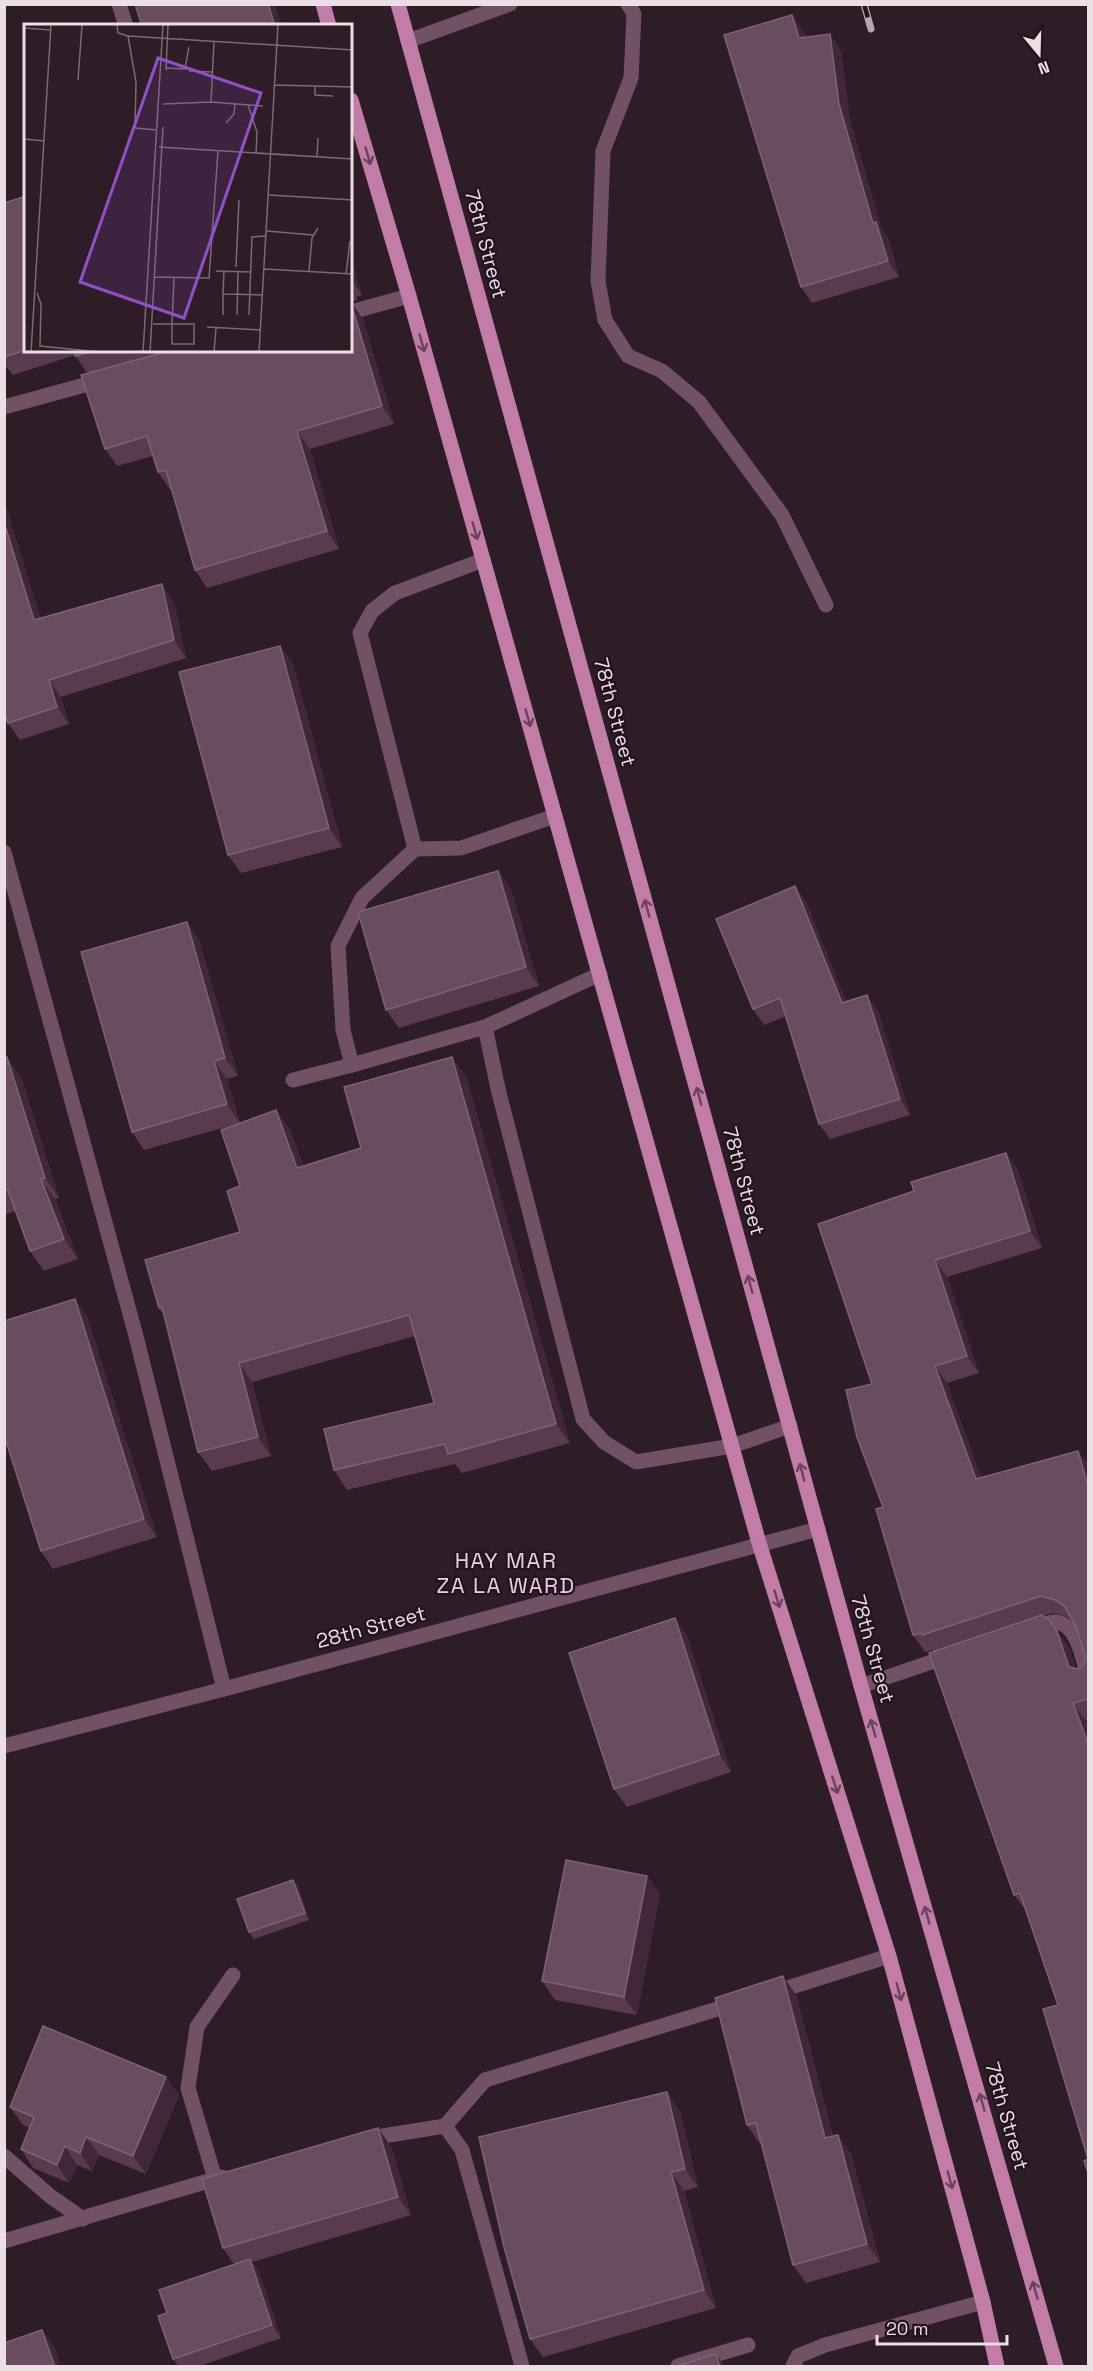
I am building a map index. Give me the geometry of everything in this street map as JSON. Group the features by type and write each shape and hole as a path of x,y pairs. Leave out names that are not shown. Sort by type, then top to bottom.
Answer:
{"main road":[{"path":"323,4 328,24"},
{"name":"78th Street","path":"398,4 861,1686 1056,2367"},
{"path":"352,103 409,296 759,1544 889,1956 983,2302 997,2367"}],"street":[{"path":"119,4 125,24"},
{"path":"408,41 510,4"},
{"path":"628,4 634,14 632,78 603,152 597,281 605,320 628,356 662,371 699,402 782,515 826,604"},
{"path":"352,312 409,296"},
{"path":"4,407 117,376"},
{"path":"415,849 360,633 372,611 395,593 483,560"},
{"path":"352,1065 343,1030 338,946 362,898 415,849 461,848 555,816"},
{"path":"4,852 136,1336 224,1689"},
{"path":"293,1080 485,1027 600,974"},
{"path":"485,1027 583,1419 604,1442 636,1462 732,1446 790,1426"},
{"name":"28th Street","path":"4,1746 818,1529"},
{"path":"1012,1636 1055,1622 1065,1625 1074,1634 1089,1677"},
{"path":"861,1686 969,1650"},
{"path":"351,2143 384,2134 445,2126 485,2080 889,1956"},
{"path":"215,2179 188,2088 197,2027 233,1975"},
{"path":"445,2126 462,2150 522,2367"},
{"path":"4,2156 50,2196 83,2219"},
{"path":"4,2241 238,2173"},
{"path":"793,2367 798,2356 825,2344 983,2302"},
{"path":"678,2367 748,2345"}],"building":[{"path":"135,4 268,4 274,24 141,24"},
{"path":"792,15 799,38 830,34 839,104 873,223 876,222 888,261 801,287 724,35"},
{"path":"23,197 24,200 24,351 4,357 4,203"},
{"path":"352,306 382,406 297,431 327,531 195,570 166,470 158,472 147,436 105,449 81,375 165,352 352,352"},
{"path":"74,352 91,352 75,356"},
{"path":"4,522 34,620 162,584 174,640 49,680 57,707 8,723 4,712"},
{"path":"280,646 329,828 228,855 179,672"},
{"path":"498,871 526,967 386,1010 358,912"},
{"path":"795,886 842,1003 867,995 900,1099 819,1124 780,998 753,1009 716,919"},
{"path":"187,922 225,1058 214,1061 227,1104 132,1132 81,952"},
{"path":"7,1057 45,1178 41,1179 64,1239 30,1251 8,1190 4,1190 4,1058"},
{"path":"452,1057 556,1424 448,1454 445,1444 334,1470 324,1429 434,1403 409,1315 239,1363 258,1437 198,1452 162,1307 159,1308 145,1260 240,1232 227,1191 240,1186 221,1130 276,1110 297,1168 361,1148 344,1087"},
{"path":"1006,1153 1030,1231 935,1260 967,1356 935,1366 976,1479 1078,1451 1089,1489 1089,1699 1073,1703 1089,1746 1089,2176 1084,2161 1088,2159 1043,2009 1058,2005 1020,1893 1014,1895 929,1653 1042,1615 1057,1631 1069,1667 1078,1669 1083,1666 1086,1658 1075,1624 1064,1606 1055,1600 1041,1596 922,1635 921,1633 913,1635 876,1509 883,1507 857,1437 846,1390 872,1384 818,1224 914,1191 911,1182"},
{"path":"75,1299 144,1519 41,1551 4,1435 4,1321"},
{"path":"675,1618 719,1754 614,1789 569,1653"},
{"path":"566,1860 647,1876 624,1997 542,1981"},
{"path":"293,1880 305,1913 249,1932 237,1899"},
{"path":"783,1976 825,2138 838,2135 867,2244 793,2265 756,2123 747,2125 715,1998"},
{"path":"43,2026 166,2077 133,2156 86,2137 80,2153 65,2146 57,2165 21,2149 34,2117 10,2107"},
{"path":"667,2092 685,2169 671,2172 704,2290 530,2339 504,2247 479,2137"},
{"path":"378,2128 398,2197 223,2248 202,2179"},
{"path":"250,2259 272,2325 173,2359 158,2316 167,2313 159,2290"},
{"path":"42,2330 55,2367 4,2367 4,2343"},
{"path":"716,2354 720,2367 674,2367"}],"railway":[{"path":"864,4 871,29"}],"district":[{"name":"HAY MAR ZA LA WARD","path":"506,1572"}]}
